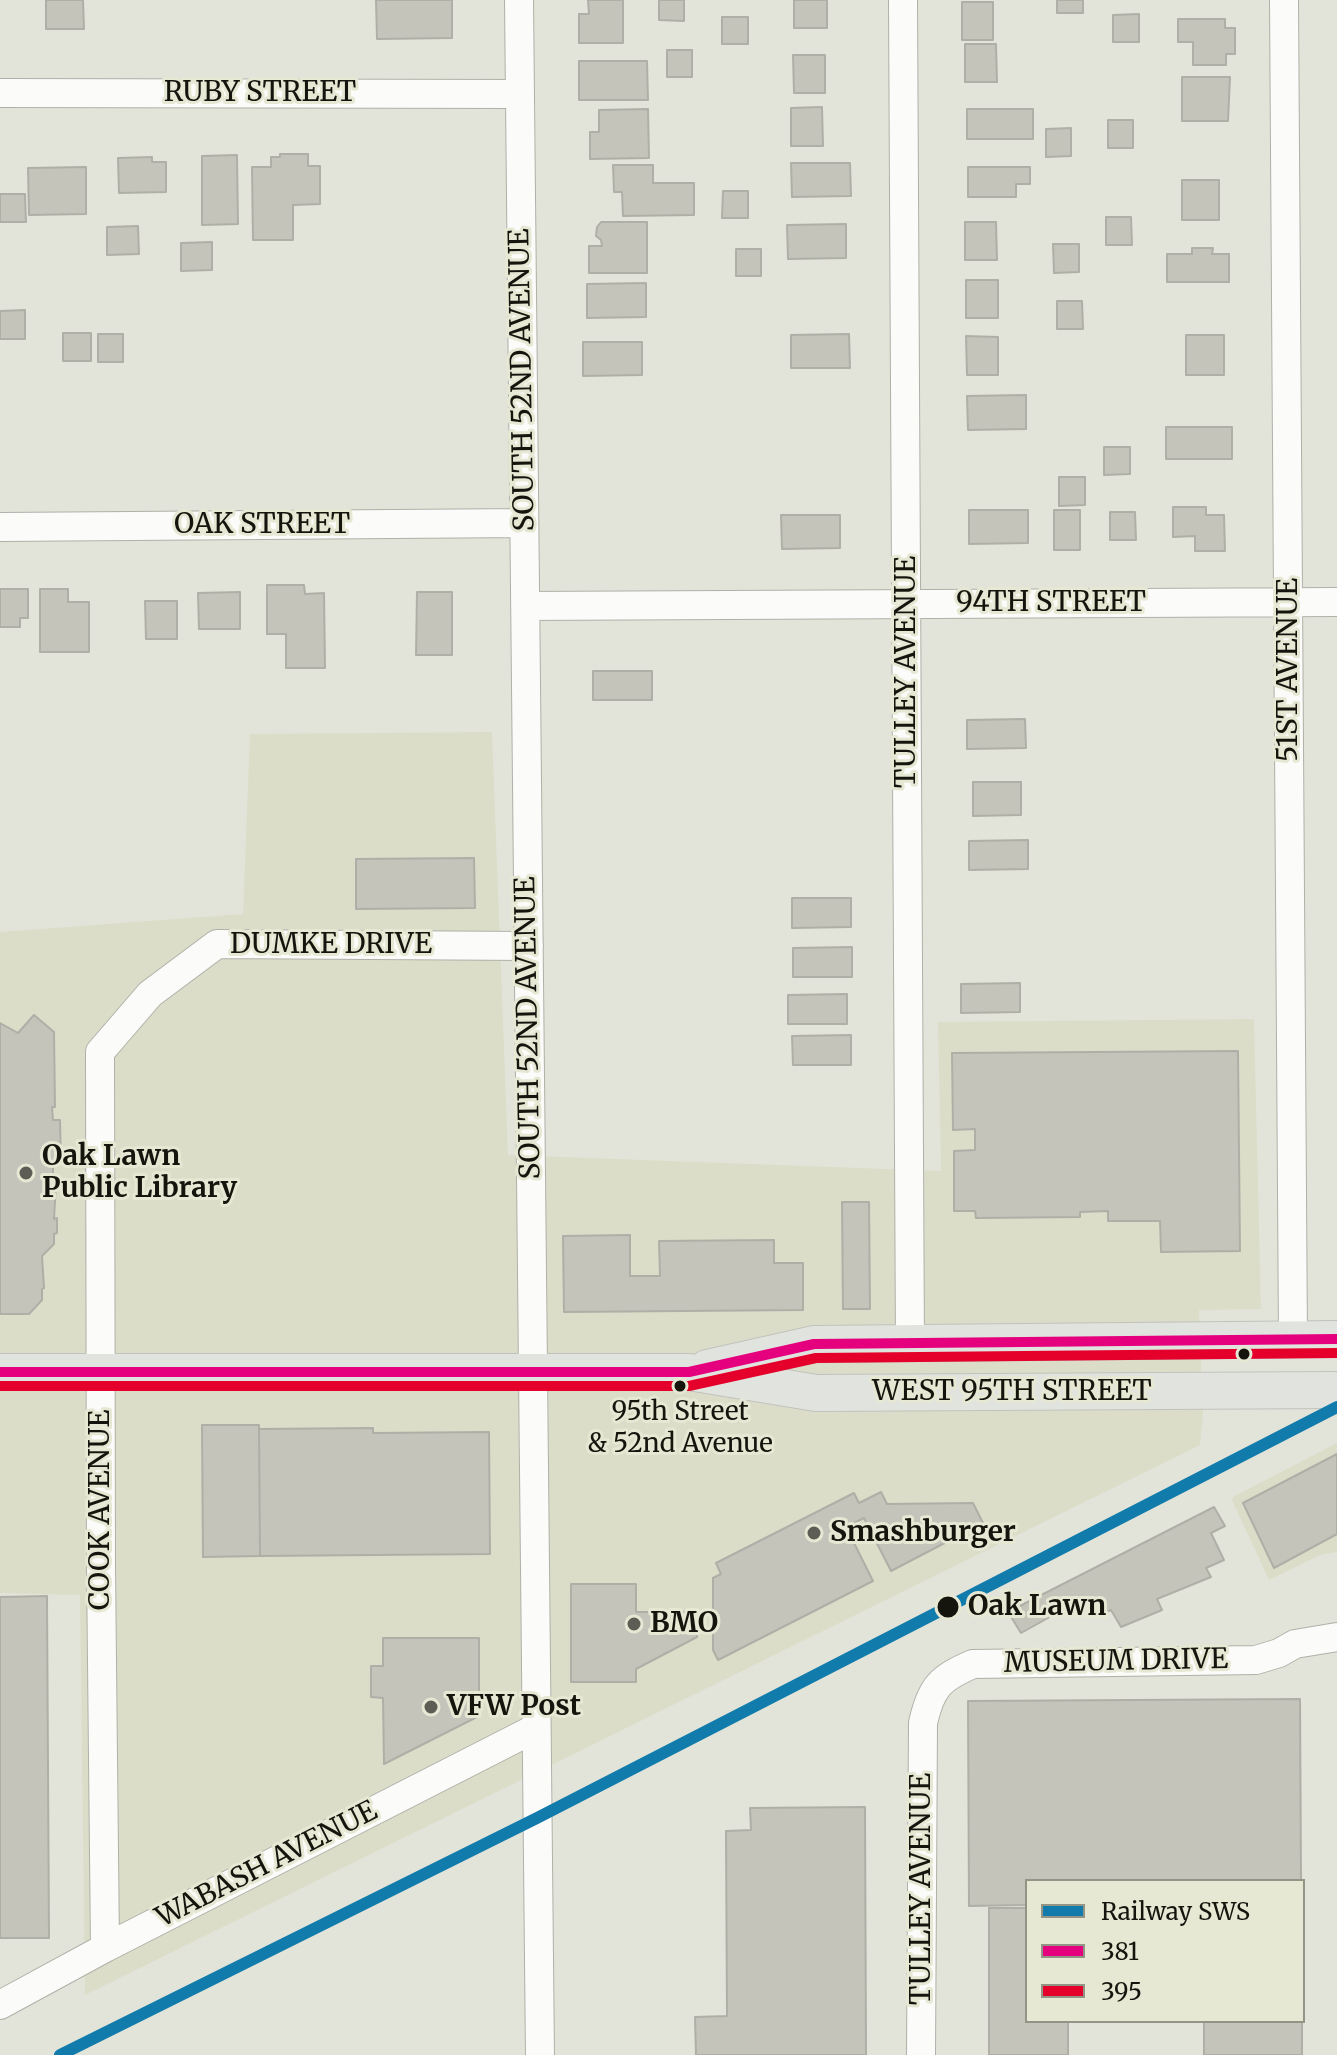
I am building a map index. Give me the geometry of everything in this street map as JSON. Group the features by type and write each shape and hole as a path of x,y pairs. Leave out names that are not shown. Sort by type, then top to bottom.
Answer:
{"main road":[{"name":"WEST 95TH STREET","path":"689,1372 814,1344 1337,1339"},
{"name":"WEST 95TH STREET","path":"0,1372 689,1372 816,1393 1337,1390"}],"street":[{"name":"SOUTH 52ND AVENUE","path":"519,0 540,2055"},
{"name":"TULLEY AVENUE","path":"903,0 910,1343"},
{"name":"51ST AVENUE","path":"1284,0 1293,1339"},
{"name":"RUBY STREET","path":"0,93 520,94"},
{"name":"OAK STREET","path":"0,527 524,523"},
{"name":"94TH STREET","path":"525,606 1337,602"},
{"name":"DUMKE DRIVE","path":"150,994 217,944 529,946"},
{"name":"COOK AVENUE","path":"105,1948 100,1052 150,994"},
{"name":"MUSEUM DRIVE","path":"923,1723 928,1699 945,1676 973,1664 1256,1660 1295,1644 1337,1637"},
{"name":"TULLEY AVENUE","path":"921,2055 923,1723"},
{"name":"WABASH AVENUE","path":"0,2005 105,1948 536,1728"}],"shaded area":[{"path":"492,732 508,1155 941,1171 938,1022 1254,1019 1261,1309 1199,1310 1203,1413 1200,1445 85,1995 80,1595 0,1593 0,932 243,914 250,734"},
{"path":"1337,1443 1337,1552 1320,1555 1269,1580 1231,1498"}],"building":[{"path":"46,0 83,0 84,29 46,29"},
{"path":"376,0 452,0 452,38 377,39"},
{"path":"588,0 623,0 623,43 579,43 579,14 589,14"},
{"path":"659,0 684,0 684,21 659,20"},
{"path":"794,0 827,0 827,28 794,28"},
{"path":"1057,0 1083,0 1083,13 1057,13"},
{"path":"962,2 993,2 993,40 962,40"},
{"path":"1139,14 1139,42 1113,42 1113,15"},
{"path":"722,17 748,17 748,44 722,44"},
{"path":"1178,19 1225,19 1225,28 1235,28 1235,54 1226,54 1226,65 1193,65 1193,42 1178,42"},
{"path":"965,44 996,44 997,82 965,82"},
{"path":"667,50 692,50 692,77 667,77"},
{"path":"793,55 825,55 825,93 794,93"},
{"path":"579,61 647,61 648,100 579,100"},
{"path":"1182,77 1230,77 1228,121 1182,121"},
{"path":"822,107 823,146 791,146 791,108"},
{"path":"648,109 649,158 590,159 590,132 599,132 599,110"},
{"path":"967,109 1033,109 1033,139 967,139"},
{"path":"1108,120 1133,120 1133,148 1108,148"},
{"path":"1071,128 1071,156 1046,157 1046,129"},
{"path":"280,154 308,154 308,166 320,166 320,204 293,205 293,240 253,240 252,167 271,167 271,157 280,157"},
{"path":"237,155 238,224 202,225 202,156"},
{"path":"152,157 152,162 166,162 166,192 119,193 118,158"},
{"path":"791,163 850,163 851,196 792,197"},
{"path":"613,165 653,165 653,183 694,183 694,215 623,216 622,192 614,192"},
{"path":"86,167 86,214 29,215 28,168"},
{"path":"968,167 1030,167 1030,184 1016,184 1016,197 968,197"},
{"path":"1182,180 1219,180 1219,220 1182,220"},
{"path":"723,191 748,191 748,218 722,218"},
{"path":"0,194 25,194 26,222 0,222"},
{"path":"1106,217 1131,217 1132,245 1106,245"},
{"path":"601,222 647,222 647,273 589,273 589,246 602,246 596,236"},
{"path":"965,222 996,222 997,260 965,260"},
{"path":"846,224 846,258 788,259 787,225"},
{"path":"138,226 139,254 107,255 107,227"},
{"path":"212,242 212,270 181,271 181,243"},
{"path":"1053,244 1079,244 1079,272 1054,273"},
{"path":"1192,248 1213,248 1212,254 1229,254 1229,282 1167,282 1167,254 1192,254"},
{"path":"736,249 761,249 761,276 736,276"},
{"path":"966,280 998,280 998,318 966,318"},
{"path":"646,283 646,317 587,318 587,284"},
{"path":"1057,301 1082,301 1083,329 1057,329"},
{"path":"25,310 25,339 0,339 0,311"},
{"path":"63,333 91,333 91,361 63,361"},
{"path":"98,334 123,334 123,362 98,362"},
{"path":"849,334 850,368 791,368 791,335"},
{"path":"1186,335 1224,335 1224,375 1186,375"},
{"path":"966,336 998,337 998,375 967,375"},
{"path":"583,342 642,342 642,375 583,376"},
{"path":"1026,395 1026,429 968,430 967,396"},
{"path":"1166,427 1232,427 1232,459 1166,459"},
{"path":"1104,447 1130,447 1130,474 1104,475"},
{"path":"1059,477 1085,477 1085,505 1059,506"},
{"path":"1173,507 1206,507 1206,515 1224,515 1225,551 1195,551 1195,536 1173,537"},
{"path":"969,510 1028,510 1028,543 969,544"},
{"path":"1054,510 1080,510 1080,550 1054,550"},
{"path":"1110,512 1135,512 1136,540 1110,540"},
{"path":"781,515 840,515 840,548 782,549"},
{"path":"267,585 304,585 305,594 324,593 325,668 286,668 286,634 267,634"},
{"path":"0,589 28,589 28,618 20,618 20,627 0,627"},
{"path":"40,589 68,589 68,602 89,602 89,652 40,652"},
{"path":"240,592 240,629 199,629 198,593"},
{"path":"417,592 452,592 452,655 416,655"},
{"path":"145,601 177,601 177,639 146,639"},
{"path":"593,671 652,671 652,700 593,700"},
{"path":"1025,719 1026,748 967,749 967,720"},
{"path":"973,782 1021,782 1021,815 973,816"},
{"path":"1028,840 1028,869 969,870 969,841"},
{"path":"474,858 475,908 356,909 356,859"},
{"path":"792,898 851,898 851,927 792,928"},
{"path":"852,947 852,977 793,977 793,948"},
{"path":"1020,983 1020,1012 961,1013 961,984"},
{"path":"847,994 847,1024 788,1024 788,995"},
{"name":"Oak Lawn Public Library","path":"34,1015 54,1032 55,1107 52,1107 53,1120 60,1120 61,1163 53,1163 57,1233 54,1234 54,1244 42,1256 42,1300 29,1314 0,1314 0,1023 18,1033"},
{"path":"851,1035 851,1065 793,1065 792,1036"},
{"path":"1238,1051 1240,1251 1161,1252 1160,1221 1108,1221 1108,1211 1080,1212 1080,1217 976,1218 975,1211 954,1211 954,1151 975,1150 975,1129 953,1130 952,1053"},
{"path":"842,1202 869,1202 870,1309 843,1309"},
{"path":"630,1235 630,1276 660,1276 659,1241 774,1240 774,1263 803,1263 803,1310 564,1312 563,1236"},
{"path":"202,1425 259,1425 260,1556 203,1557"},
{"path":"373,1428 373,1433 489,1432 490,1554 260,1556 259,1429"},
{"path":"1337,1454 1337,1534 1274,1568 1243,1503"},
{"path":"881,1492 887,1504 973,1503 983,1523 891,1571 864,1518 846,1527 873,1581 718,1660 713,1650 713,1578 721,1574 716,1563 854,1493 859,1503"},
{"path":"1214,1507 1225,1526 1211,1533 1224,1560 1206,1568 1211,1577 1157,1599 1162,1610 1121,1627 1111,1610 1097,1616 1086,1597 1021,1633 1008,1612"},
{"name":"BMO","path":"571,1584 636,1584 636,1612 697,1612 697,1637 636,1669 636,1682 571,1682"},
{"path":"47,1596 49,1938 0,1938 0,1597"},
{"name":"VFW Post","path":"383,1638 479,1638 479,1716 384,1764 383,1698 371,1697 371,1666 383,1666"},
{"path":"1300,1699 1301,1879 1025,1879 1025,1905 969,1906 968,1701"},
{"path":"865,1807 866,2055 696,2055 695,2017 727,2016 726,1831 751,1830 750,1808"},
{"path":"989,1908 1025,1908 1025,2023 1068,2023 1068,2055 989,2055"},
{"path":"1204,2023 1302,2023 1302,2055 1204,2055"}],"rail line":[{"name":"SWS","path":"60,2055 537,1818 1337,1407"}],"transit line":[{"name":"381","path":"0,1372 689,1372 814,1344 1337,1339"},
{"name":"395","path":"0,1386 689,1386 816,1358 1337,1353"}],"place":[{"name":"Oak Lawn Public Library","path":"26,1173"},
{"name":"95th Street & 52nd Avenue","path":"680,1386"},
{"name":"Smashburger","path":"814,1533"},
{"name":"Oak Lawn","path":"948,1607"},
{"name":"BMO","path":"634,1624"},
{"name":"VFW Post","path":"431,1707"}]}
